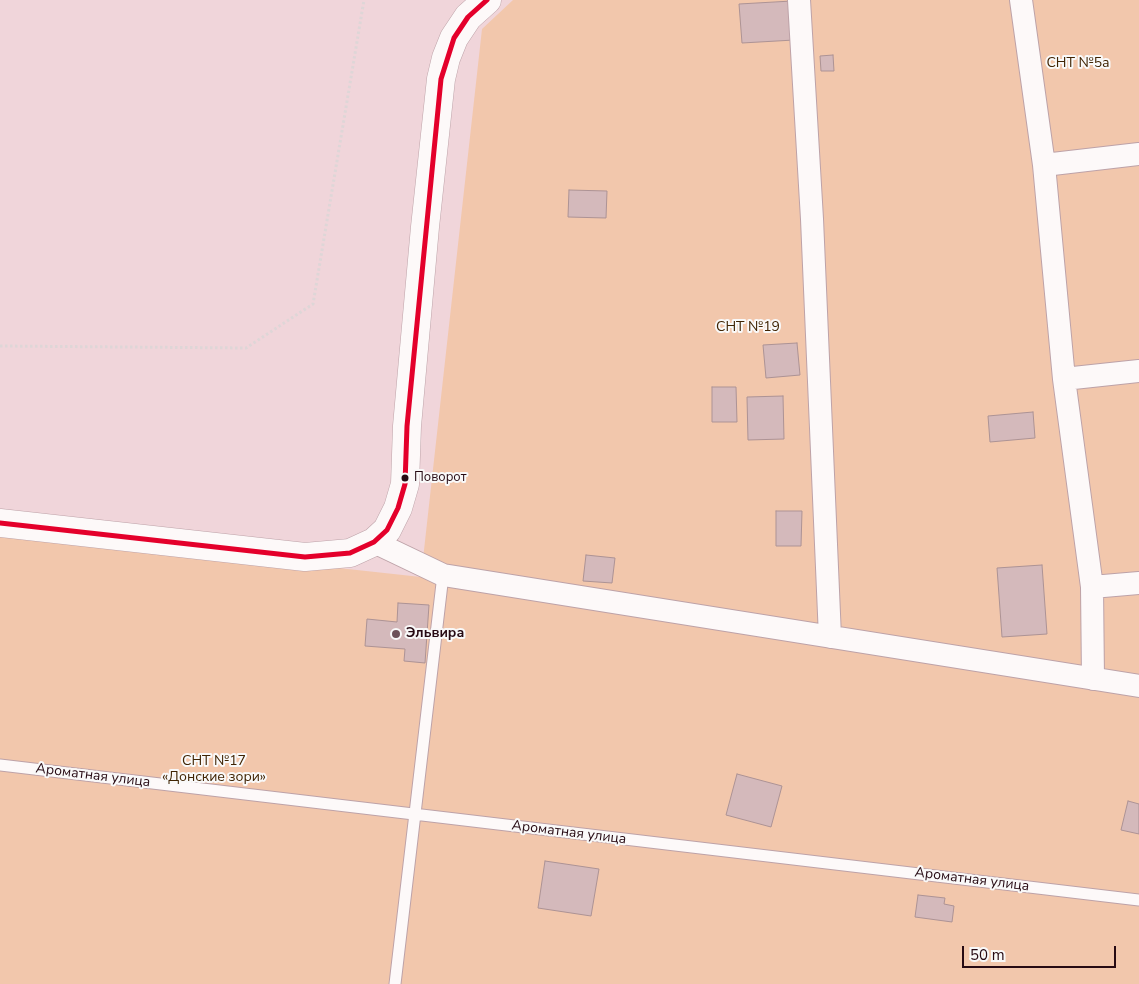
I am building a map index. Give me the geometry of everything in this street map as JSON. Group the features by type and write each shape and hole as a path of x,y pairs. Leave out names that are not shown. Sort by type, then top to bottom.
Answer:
{"main road":[{"path":"0,523 305,558 350,553 374,542 387,530 398,508 405,484 407,426 423,247 441,79 446,58 454,38 468,17 486,0"}],"street":[{"path":"799,0 812,229 830,637"},
{"path":"1021,0 1044,165 1064,379 1092,587 1094,679"},
{"path":"1044,165 1139,154"},
{"path":"1064,379 1139,371"},
{"path":"374,542 443,575 1139,686"},
{"path":"1092,587 1139,583"}],"lane":[{"path":"395,984 443,575"},
{"name":"Ароматная улица","path":"0,765 1139,900"}],"path":[{"path":"0,346 246,348 313,304 364,0"}],"green space":[{"path":"513,0 1139,0 1139,984 0,984 0,531 421,577 482,29"}],"building":[{"path":"792,1 794,40 742,43 739,4"},
{"path":"833,55 834,71 821,71 820,56"},
{"path":"569,190 607,191 606,218 568,217"},
{"path":"797,343 800,375 766,378 763,345"},
{"path":"712,387 736,387 737,422 712,422"},
{"path":"783,396 784,439 748,440 747,397"},
{"path":"1033,412 1035,438 990,442 988,416"},
{"path":"776,511 802,511 801,546 776,546"},
{"path":"586,555 615,558 612,583 583,581"},
{"path":"1042,565 1047,634 1002,637 997,568"},
{"name":"Эльвира","path":"398,603 429,605 425,663 404,661 405,649 365,646 367,619 397,622"},
{"path":"737,774 782,786 771,827 726,815"},
{"path":"1128,801 1139,804 1139,834 1121,830"},
{"path":"545,861 599,869 591,916 538,908"},
{"path":"918,895 945,898 944,904 954,906 952,922 915,917"}],"transit line":[{"path":"0,523 305,557 350,553 374,542 387,530 398,508 405,484 407,426 441,79 454,38 468,17 487,0"}],"place":[{"name":"Поворот","path":"405,478"},
{"name":"Эльвира","path":"396,634"}],"park label":[{"name":"СНТ №5а","path":"1078,64"},
{"name":"СНТ №19","path":"748,328"},
{"name":"СНТ №17 «Донские зори»","path":"214,770"}]}
